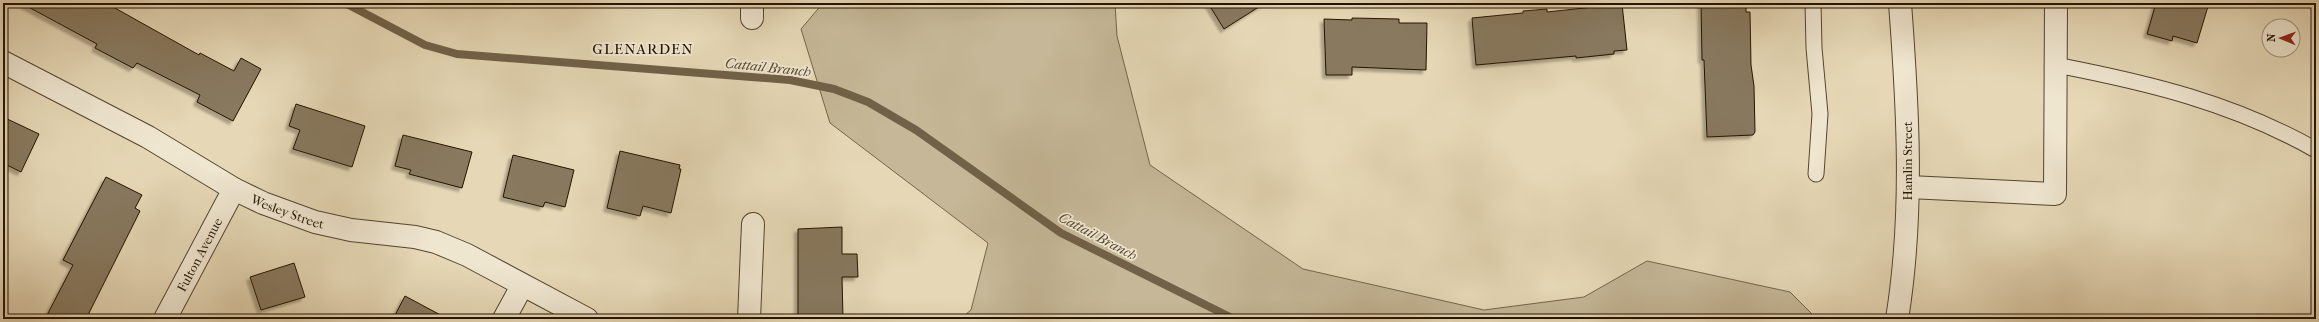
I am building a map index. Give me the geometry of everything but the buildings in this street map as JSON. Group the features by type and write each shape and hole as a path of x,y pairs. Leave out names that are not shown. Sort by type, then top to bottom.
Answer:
{"street":[{"name":"Hamlin Street","path":"1898,319 1904,279 1909,188 1906,86 1900,3"},
{"path":"1909,188 2055,194 2056,3"},
{"name":"Wesley Street","path":"3,62 148,136 234,189 316,222 436,242 467,255 522,286 587,319"},
{"name":"Fulton Avenue","path":"165,319 234,189"},
{"path":"749,319 753,224"},
{"path":"504,319 522,286"}],"lane":[{"path":"1813,3 1814,48 1820,114 1816,174"},
{"path":"2056,65 2136,81 2218,104 2269,125 2316,150"}],"shaded area":[{"path":"823,3 1115,3 1117,36 1150,165 1303,269 1484,310 1584,297 1647,261 1790,292 1817,319 960,319 971,310 988,243 830,123 801,29"}],"waterway":[{"name":"Cattail Branch","path":"345,3 425,45 457,54 790,80 834,89 868,102 916,130 1061,233 1234,319"}],"district":[{"name":"GLENARDEN","path":"643,49"}]}
